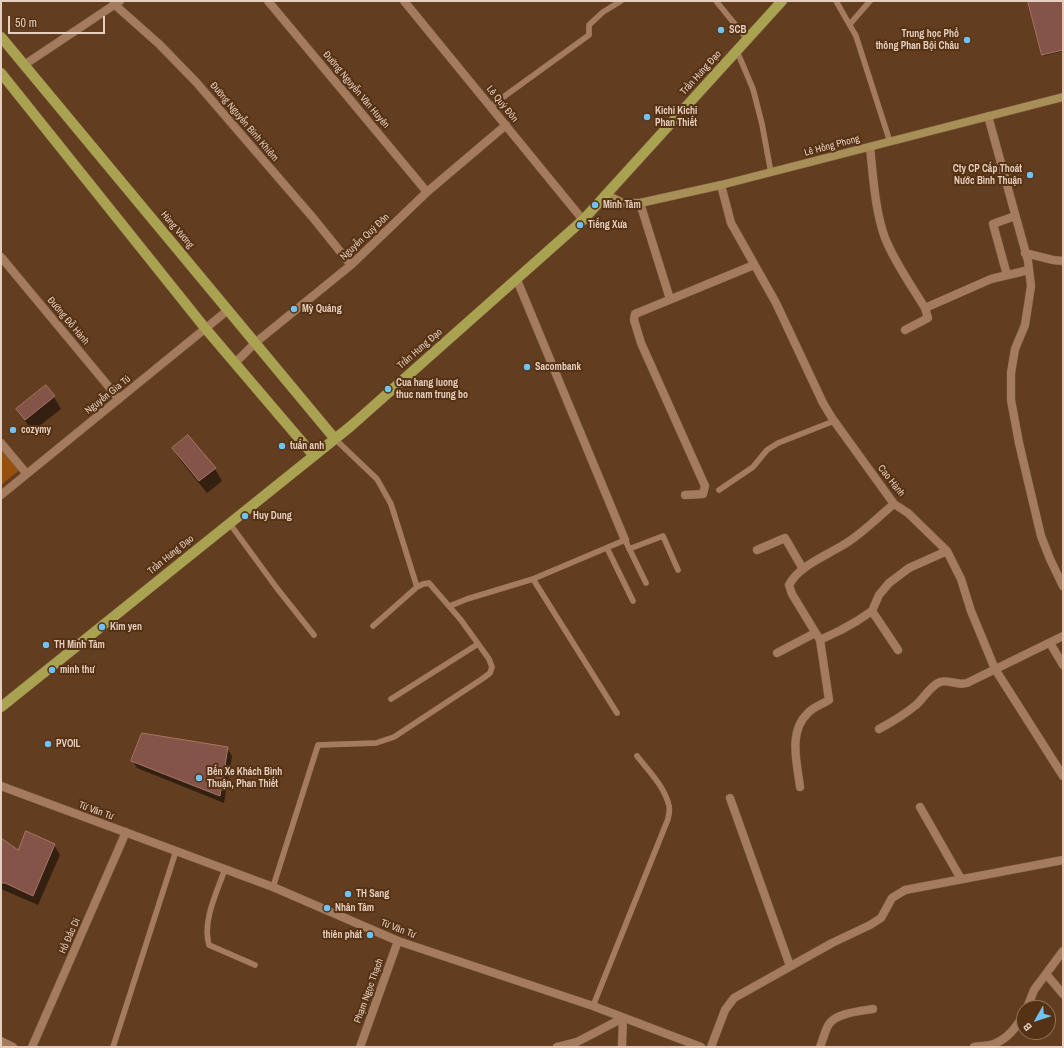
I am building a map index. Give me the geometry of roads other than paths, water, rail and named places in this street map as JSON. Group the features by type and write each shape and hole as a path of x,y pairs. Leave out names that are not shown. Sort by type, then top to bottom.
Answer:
{"main road":[{"name":"Trần Hưng Đạo","path":"1,707 335,439 584,220 782,1"},
{"name":"Hùng Vương","path":"3,42 24,64 335,439"},
{"path":"1,73 205,328 236,362 314,456"},
{"name":"Lê Hồng Phong","path":"607,195 623,203 640,203 771,173 1063,97"}],"street":[{"name":"Đường Nguyễn Văn Huyên","path":"268,1 428,192"},
{"name":"Lê Quý Đôn","path":"404,1 584,220"},
{"path":"24,64 116,2"},
{"name":"Đường Nguyễn Bỉnh Khiêm","path":"116,2 160,44 196,82 314,219 351,265"},
{"path":"988,116 1025,253 1031,286 1025,325 1014,355 1011,373 1011,400 1019,443 1041,536 1063,586"},
{"name":"Nguyễn Quý Đôn","path":"236,362 255,343 351,265 428,192 506,125"},
{"path":"870,147 877,204 885,238 899,266 925,308 928,318 905,330"},
{"name":"Cao Hành","path":"721,185 731,223 776,303 823,403 834,421 894,504 908,513 947,551 961,579 971,611 996,669 1063,776"},
{"path":"640,203 670,299"},
{"path":"1008,275 994,224 1015,216"},
{"path":"1025,253 1063,261"},
{"name":"Đường Đỗ Hành","path":"1,257 119,399"},
{"path":"685,495 703,494 705,486 642,343 634,320 635,314 754,265"},
{"path":"925,308 991,279 1029,270"},
{"path":"517,280 625,540"},
{"name":"Nguyễn Gia Tú","path":"1,494 228,310"},
{"path":"1,443 26,473"},
{"path":"800,787 795,741 799,724 808,712 829,700 818,636 792,594 789,585 803,569 850,541 894,504"},
{"path":"757,550 785,538 803,569"},
{"path":"776,653 857,621 872,610 879,595 889,583 909,568 947,551"},
{"path":"872,610 898,650"},
{"path":"879,729 907,712 921,700 931,688 941,682 946,681 961,685 967,683 1063,636"},
{"path":"1050,642 1063,665"},
{"name":"Từ Văn Tư","path":"1,786 273,887 398,941 593,1006 701,1047"},
{"path":"730,798 790,966"},
{"path":"920,807 961,879"},
{"name":"Hồ Đắc Di","path":"32,1047 126,832"},
{"path":"711,1047 725,1010 734,998 790,966 851,934 870,926 881,918 892,898 905,890 1063,860"},
{"name":"Phạm Ngọc Thạch","path":"360,1047 398,941"},
{"path":"1030,1000 1034,990 1063,951"},
{"path":"1046,974 1063,994"},
{"path":"820,1047 829,1024 833,1020 840,1016 873,1009"},
{"path":"557,1047 577,1044 623,1018"},
{"path":"622,1047 623,1018"},
{"path":"974,1047 995,1044 1016,1026"},
{"path":"1,1041 13,1047"}],"lane":[{"path":"491,106 589,35 589,25 603,12 621,1"},
{"path":"716,1 747,39"},
{"path":"836,1 856,36 890,142"},
{"path":"850,24 870,1"},
{"path":"737,51 754,89 771,173"},
{"path":"719,490 753,467 767,450 778,443 834,421"},
{"path":"335,439 377,479 391,504 417,587"},
{"path":"230,524 276,587 314,635"},
{"path":"629,549 663,536 678,570"},
{"path":"450,606 467,599 534,579 625,540 646,583"},
{"path":"607,548 633,602"},
{"path":"534,579 617,713"},
{"path":"273,887 318,745 376,743 394,737 490,673 492,667 478,644 450,606 429,583 417,587 373,626"},
{"path":"390,699 478,644"},
{"path":"593,1006 668,818 670,807 656,780 637,756"},
{"path":"113,1047 176,851"},
{"path":"225,869 208,920 207,936 209,945 256,965"}],"place":[{"name":"SCB","path":"721,30"},
{"name":"Trung học Phổ thông Phan Bội Châu","path":"967,40"},
{"name":"Kichi Kichi Phan Thiết","path":"647,117"},
{"name":"Cty CP Cấp Thoát Nước Bình Thuận","path":"1030,175"},
{"name":"Minh Tâm","path":"595,205"},
{"name":"Tiếng Xưa","path":"580,225"},
{"name":"Mỳ Quảng","path":"294,309"},
{"name":"Sacombank","path":"527,367"},
{"name":"Cua hang luong thuc nam trung bo","path":"388,389"},
{"name":"cozymy","path":"13,430"},
{"name":"tuấn anh","path":"282,446"},
{"name":"Huy Dung","path":"245,516"},
{"name":"Kim yen","path":"102,627"},
{"name":"TH Minh Tâm","path":"46,645"},
{"name":"minh thư","path":"52,670"},
{"name":"PVOIL","path":"48,744"},
{"name":"Bến Xe Khách Bình Thuận, Phan Thiết","path":"199,778"},
{"name":"TH Sang","path":"348,894"},
{"name":"Nhân Tâm","path":"327,908"},
{"name":"thiên phát","path":"370,935"}]}
